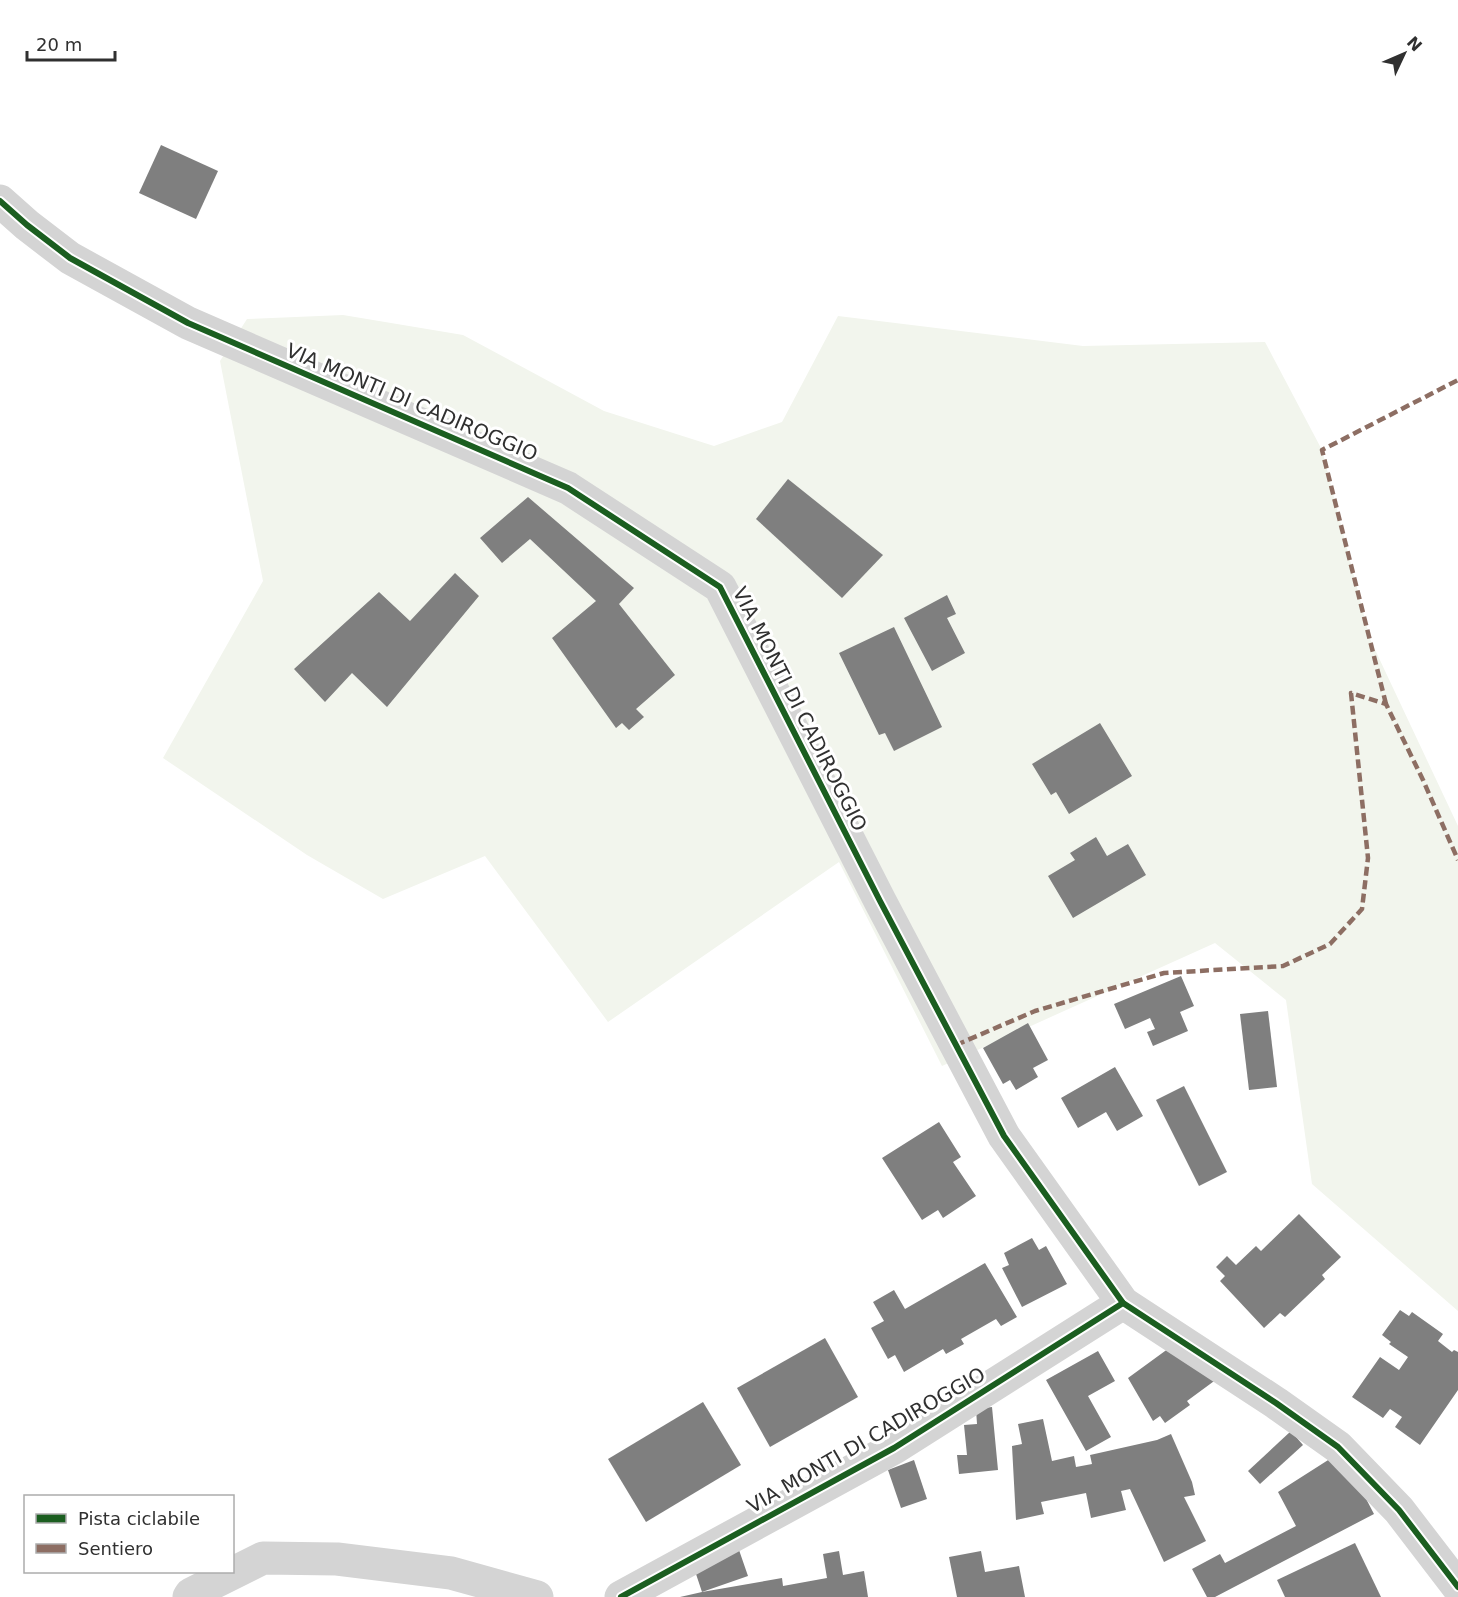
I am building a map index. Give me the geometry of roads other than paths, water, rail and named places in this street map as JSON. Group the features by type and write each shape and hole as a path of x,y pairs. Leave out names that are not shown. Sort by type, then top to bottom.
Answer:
{"street":[{"name":"VIA MONTI DI CADIROGGIO","path":"0,201 70,258 188,323 568,488 720,587 880,901 1004,1136 1123,1303 1276,1403 1338,1447 1388,1496 1458,1587"},
{"name":"VIA MONTI DI CADIROGGIO","path":"621,1597 894,1448 1123,1303"},
{"path":"234,1572 263,1558 337,1560 451,1573 537,1597"},
{"path":"189,1597 233,1573"}]}
